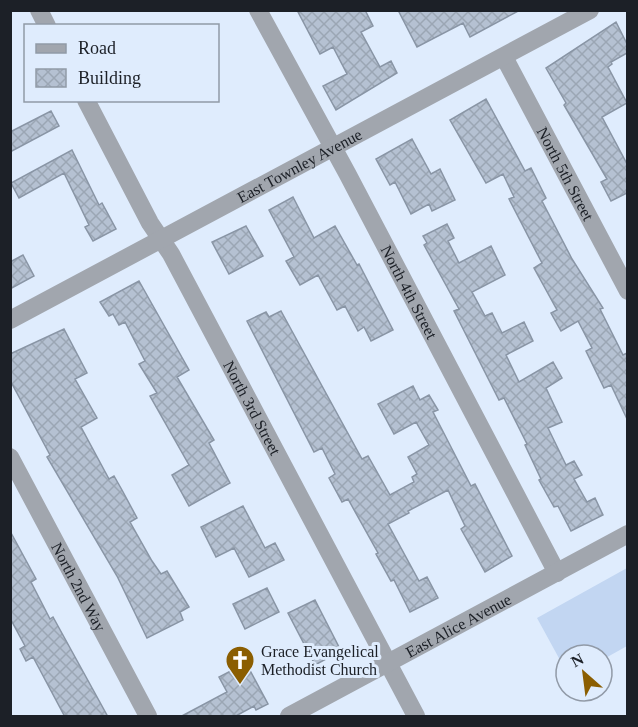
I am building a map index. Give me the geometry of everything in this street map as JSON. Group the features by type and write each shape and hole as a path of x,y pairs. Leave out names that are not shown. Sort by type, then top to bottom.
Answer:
{"street":[{"path":"39,10 46,24"},
{"name":"North 4th Street","path":"258,10 557,573"},
{"name":"East Townley Avenue","path":"10,320 333,150 590,10"},
{"name":"North 5th Street","path":"504,57 627,291"},
{"name":"North 3rd Street","path":"87,102 416,717"},
{"name":"North 2nd Way","path":"10,457 148,717"},
{"name":"East Alice Avenue","path":"289,717 627,534"}],"shaded area":[{"path":"627,568 627,646 614,653 614,643 554,643 554,649 537,618"}],"building":[{"path":"297,10 365,10 373,26 361,32 380,67 391,61 397,73 336,110 323,86 347,74 333,47 320,54"},
{"path":"398,10 520,10 470,37 463,23 417,47"},
{"path":"616,22 627,44 627,53 611,62 612,64 608,67 627,103 602,117 627,164 627,193 611,201 601,182 607,179 564,105 566,103 546,68"},
{"path":"486,99 525,171 531,168 546,198 542,201 572,259 603,308 600,309 623,355 627,353 627,419 611,385 604,388 586,351 592,348 578,321 561,331 551,313 557,310 534,268 542,263 509,199 514,197 503,174 486,183 450,120"},
{"path":"51,111 59,126 10,152 10,132"},
{"path":"412,139 431,174 440,169 455,200 432,211 429,204 411,214 395,182 390,185 376,159"},
{"path":"72,150 99,205 102,203 116,229 93,241 85,227 89,225 64,173 19,198 11,183"},
{"path":"293,197 314,238 335,226 357,265 359,264 393,330 371,341 364,327 358,331 345,306 337,310 318,275 300,285 286,261 294,257 269,210"},
{"path":"447,224 454,238 448,241 459,263 491,246 505,275 472,292 485,316 492,313 502,333 524,322 533,341 506,355 519,382 553,362 562,378 546,388 562,422 548,428 566,465 574,461 582,475 574,479 587,502 595,498 603,515 571,531 558,506 554,507 539,480 541,479 525,445 527,444 504,398 499,400 454,311 459,309 424,245 427,243 423,236"},
{"path":"246,226 263,256 229,274 212,242"},
{"path":"23,255 34,276 10,289 10,262"},
{"path":"139,281 189,370 177,377 214,440 209,443 230,483 189,506 172,475 189,465 150,396 157,393 139,364 145,361 125,322 119,325 113,314 109,316 100,302"},
{"path":"281,311 362,459 368,456 390,495 414,482 412,477 417,474 408,457 429,445 416,422 394,434 378,404 413,386 420,400 429,395 438,410 433,412 471,486 475,484 512,556 485,572 461,529 465,526 448,490 408,511 409,513 388,524 419,581 427,577 438,598 410,612 394,580 391,581 376,554 378,553 348,499 342,502 329,478 335,474 322,448 314,452 247,321 266,312 269,317"},
{"path":"64,329 87,373 75,379 97,418 81,427 109,479 114,476 137,518 130,522 152,561 161,574 167,571 189,607 180,612 183,620 147,638 117,576 47,457 50,455 10,380 10,354"},
{"path":"243,506 265,548 275,543 284,560 249,577 234,548 216,557 201,527"},
{"path":"10,531 36,579 31,582 50,619 53,617 108,717 65,717 33,657 26,661 20,649 25,646 10,618"},
{"path":"267,588 279,612 245,629 233,604"},
{"path":"315,600 341,651 315,665 288,613"},
{"name":"Grace Evangelical Methodist Church","path":"246,663 268,704 256,710 254,706 234,717 180,717 227,692 219,677"}],"place":[{"name":"Grace Evangelical Methodist Church","path":"240,686"}]}
